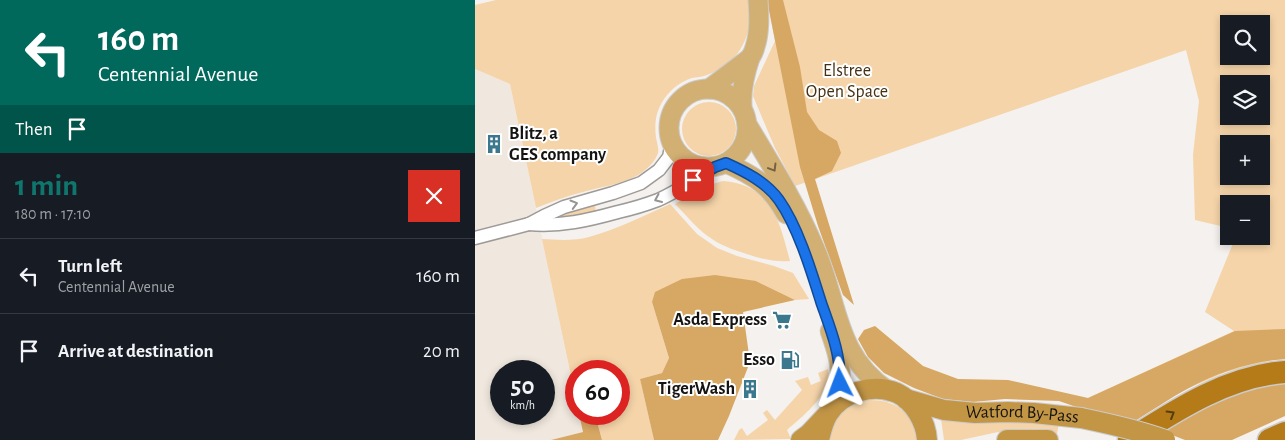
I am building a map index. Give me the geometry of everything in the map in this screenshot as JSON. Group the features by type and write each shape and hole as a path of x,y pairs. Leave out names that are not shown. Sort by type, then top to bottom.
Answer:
{"highway":[{"path":"1129,440 1186,405 1235,382 1259,375 1285,372"},
{"name":"Watford By-Pass","path":"801,440 843,398 867,390 897,395 944,410 975,413 1034,413 1081,418 1127,428 1165,440"},
{"path":"897,395 916,410 923,422 927,433 927,440"},
{"path":"819,440 821,428 830,411"},
{"path":"1269,440 1285,433"},
{"name":"Watford By-Pass","path":"1007,440 1048,440"}],"main road":[{"path":"721,165 737,155 743,148 746,140 748,126 741,96 758,34 758,0"},
{"path":"709,89 750,58"},
{"path":"742,105 730,94 717,89 699,90 689,93 675,106 671,114 669,136 682,157 689,163 701,166 721,165 748,173 769,189 779,200 808,261 839,358 840,383 830,411"},
{"path":"748,126 784,186 817,252 845,341 861,367 872,378 897,395"}],"street":[{"path":"475,238 529,224 564,207 641,183 659,170 669,157 672,142"},
{"path":"529,224 571,223 645,205 677,190 721,165"}],"shaded area":[{"path":"767,0 783,0 800,67 807,112 819,130 837,141 841,153 832,171 815,179 854,305 843,295 818,226 800,167"},
{"path":"475,69 510,84 567,360 565,360 565,425 581,425 583,432 551,440 475,440"},
{"path":"715,275 756,281 795,300 743,312 750,362 718,440 654,440 640,379 662,373 669,358 652,302 655,292 682,279"},
{"path":"875,326 923,366 958,379 1008,380 1088,398 1235,331 1285,329 1285,359 1248,365 1211,377 1182,392 1135,421 1085,410 1059,401 1005,399 973,402 943,399 914,388 884,373 868,357 858,339 864,330"},
{"path":"1285,380 1285,416 1232,440 1185,440 1159,430 1239,391"},
{"path":"581,425 598,425 602,440 551,440 583,432"}],"green space":[{"path":"496,0 750,0 751,17 746,38 731,61 724,67 705,76 692,78 681,83 663,100 658,110 656,121 655,132 658,153 654,161 646,169 623,182 571,195 536,208 510,84 475,69 475,5"},
{"name":"Elstree Open Space","path":"767,0 1285,0 1285,359 1273,360 1226,372 1189,388 1088,398 1234,331 1205,312 1232,245 1270,245 1270,195 1220,195 1220,226 1195,220 1193,155 1199,101 1186,50 795,186 775,148 753,96 754,86 775,41"},
{"path":"704,102 714,102 724,106 732,114 736,129 732,144 724,152 714,156 704,156 694,152 686,144 682,134 682,124 686,114 694,106"},
{"path":"723,181 753,189 763,197 777,219 790,261 760,258 722,245 702,231 675,204 705,186"},
{"path":"670,204 697,234 717,248 793,273 809,299 795,300 756,281 652,302 669,358 662,373 640,379 654,440 602,440 598,425 630,425 630,360 568,360 542,239 572,240 589,237 620,226"},
{"path":"595,205 596,214 552,218"},
{"path":"828,369 829,378 822,395 787,430 791,439 734,440 742,428 747,436 768,420 763,413 767,410 775,420 802,390 795,381 808,377 811,385 821,381 818,373"},
{"path":"866,400 885,402 901,409 912,421 917,440 829,440 834,425 841,414 852,406"},
{"path":"941,419 1059,423 1057,434 998,432 961,440 944,440"}],"place":[{"name":"Blitz, a GES company","path":"494,144"},
{"name":"Asda Express","path":"782,320"},
{"name":"Esso","path":"790,360"},
{"name":"TigerWash","path":"750,389"}],"route":[{"path":"693,180 726,163 760,181 779,200 808,261 839,358 840,383"}]}
